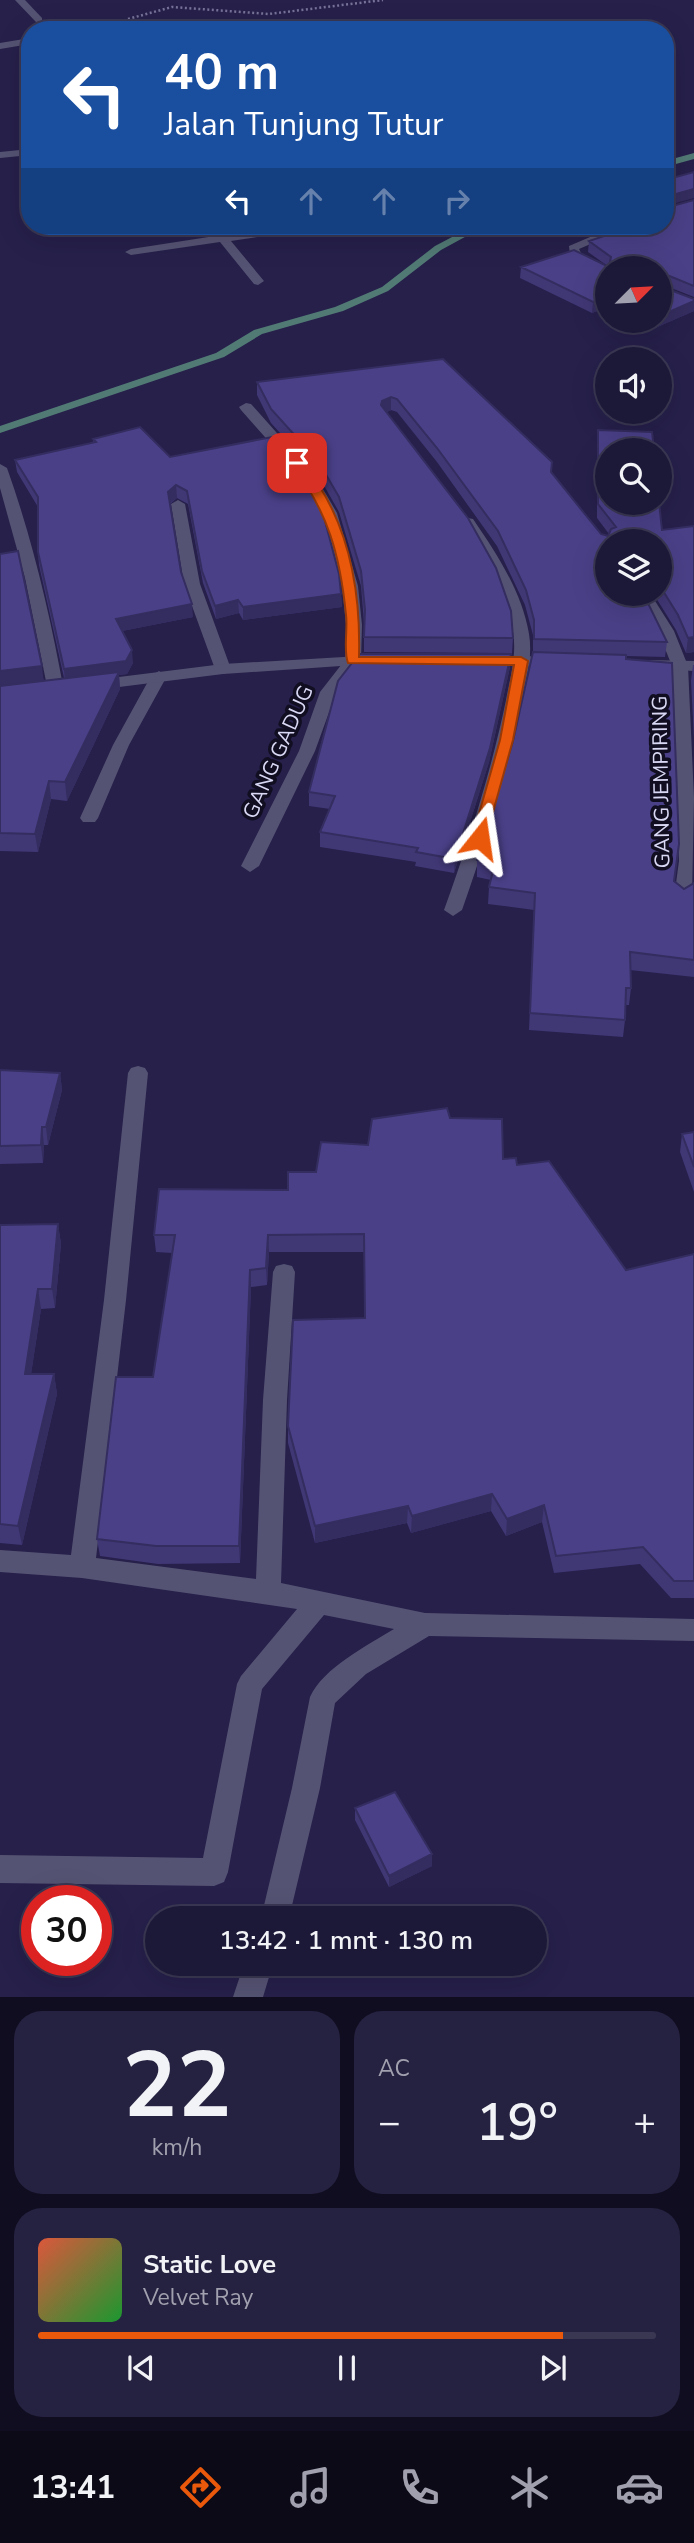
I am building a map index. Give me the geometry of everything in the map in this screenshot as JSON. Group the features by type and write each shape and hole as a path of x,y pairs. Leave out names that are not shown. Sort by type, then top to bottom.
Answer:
{"street":[{"path":"20,0 39,20"},
{"path":"0,46 21,42"},
{"path":"0,155 21,153"},
{"path":"221,235 258,281"},
{"path":"131,252 251,235"},
{"path":"595,265 576,255 573,248 599,235"},
{"path":"246,407 311,480 330,513 350,586 354,625 353,660"},
{"path":"0,467 20,520 63,690 223,670 353,660 394,660"},
{"path":"178,504 192,584 223,670"},
{"path":"453,911 480,838 507,740 521,661 522,635 506,587 484,545 461,513"},
{"name":"GANG JEMPIRING","path":"650,606 687,666 688,861 683,898"},
{"name":"GANG GADUG","path":"250,866 307,751 328,692 353,660"},
{"path":"472,660 574,663"},
{"path":"627,664 687,666"},
{"path":"89,818 121,745 159,676"},
{"path":"82,1567 115,1300 138,1073"},
{"path":"268,1592 275,1400 285,1272"},
{"path":"0,1561 82,1567 268,1592 425,1624 694,1630"},
{"path":"0,1869 214,1872 250,1684 319,1602"},
{"path":"278,1906 306,1788 323,1698 357,1665 425,1624"},
{"path":"248,1997 255,1976"}],"path":[{"path":"123,21 172,7 269,14 383,0"}],"building":[{"path":"694,172 694,189 674,195 674,178"},
{"path":"694,200 694,286 672,277 672,256 610,256 589,241 607,235 674,235 674,206"},
{"path":"574,250 595,260 595,301 521,267"},
{"path":"672,291 694,299 672,311"},
{"path":"443,359 552,462 551,472 597,529 595,606 649,606 667,642 534,639 534,620 526,590 498,531 437,448 397,399 391,397 382,401 381,405 468,518 496,568 511,611 513,638 364,637 365,610 361,571 339,497 318,461 271,409 257,382"},
{"path":"140,427 170,457 272,437 303,471 320,502 339,574 341,594 243,607 238,600 215,606 202,571 187,491 176,485 168,492 181,572 192,604 116,619 132,650 126,661 64,669 38,552 38,497 15,460 96,442 93,439"},
{"path":"598,430 652,432 653,438 598,438"},
{"path":"607,515 660,515 662,529 611,529 616,527"},
{"path":"694,526 694,637 688,638 672,605 670,529"},
{"path":"18,551 42,666 0,671 0,554"},
{"path":"533,652 626,655 626,659 672,663 679,844 674,881 684,889 694,883 694,960 630,952 631,988 626,988 625,1020 530,1013 535,893 489,887 495,863 477,860 513,741"},
{"path":"359,654 511,654 490,748 455,859 416,852 418,848 320,832 335,796 309,792 338,681"},
{"path":"119,672 65,782 49,781 35,834 0,833 0,686"},
{"path":"0,1070 60,1073 46,1127 42,1127 41,1145 0,1146"},
{"path":"447,1108 450,1118 502,1119 503,1159 516,1158 517,1165 549,1161 626,1270 694,1254 694,1581 674,1581 643,1547 556,1556 544,1505 507,1519 492,1494 412,1516 408,1506 315,1526 288,1426 293,1320 365,1318 364,1234 268,1235 266,1268 250,1270 239,1546 156,1546 97,1539 116,1377 153,1377 175,1235 154,1235 159,1189 288,1190 288,1172 316,1172 321,1142 368,1145 372,1119"},
{"path":"694,1132 694,1167 682,1134"},
{"path":"58,1224 52,1289 38,1289 25,1374 54,1374 18,1526 0,1524 0,1225"},
{"path":"395,1792 432,1854 389,1876 355,1808"}],"waterway":[{"path":"674,162 694,156"},
{"path":"0,430 220,355 258,332 339,309 385,289 438,248 463,235"}],"route":[{"path":"297,463 311,480 330,513 340,542 350,586 354,625 353,660 521,661 507,740 480,838"}]}
